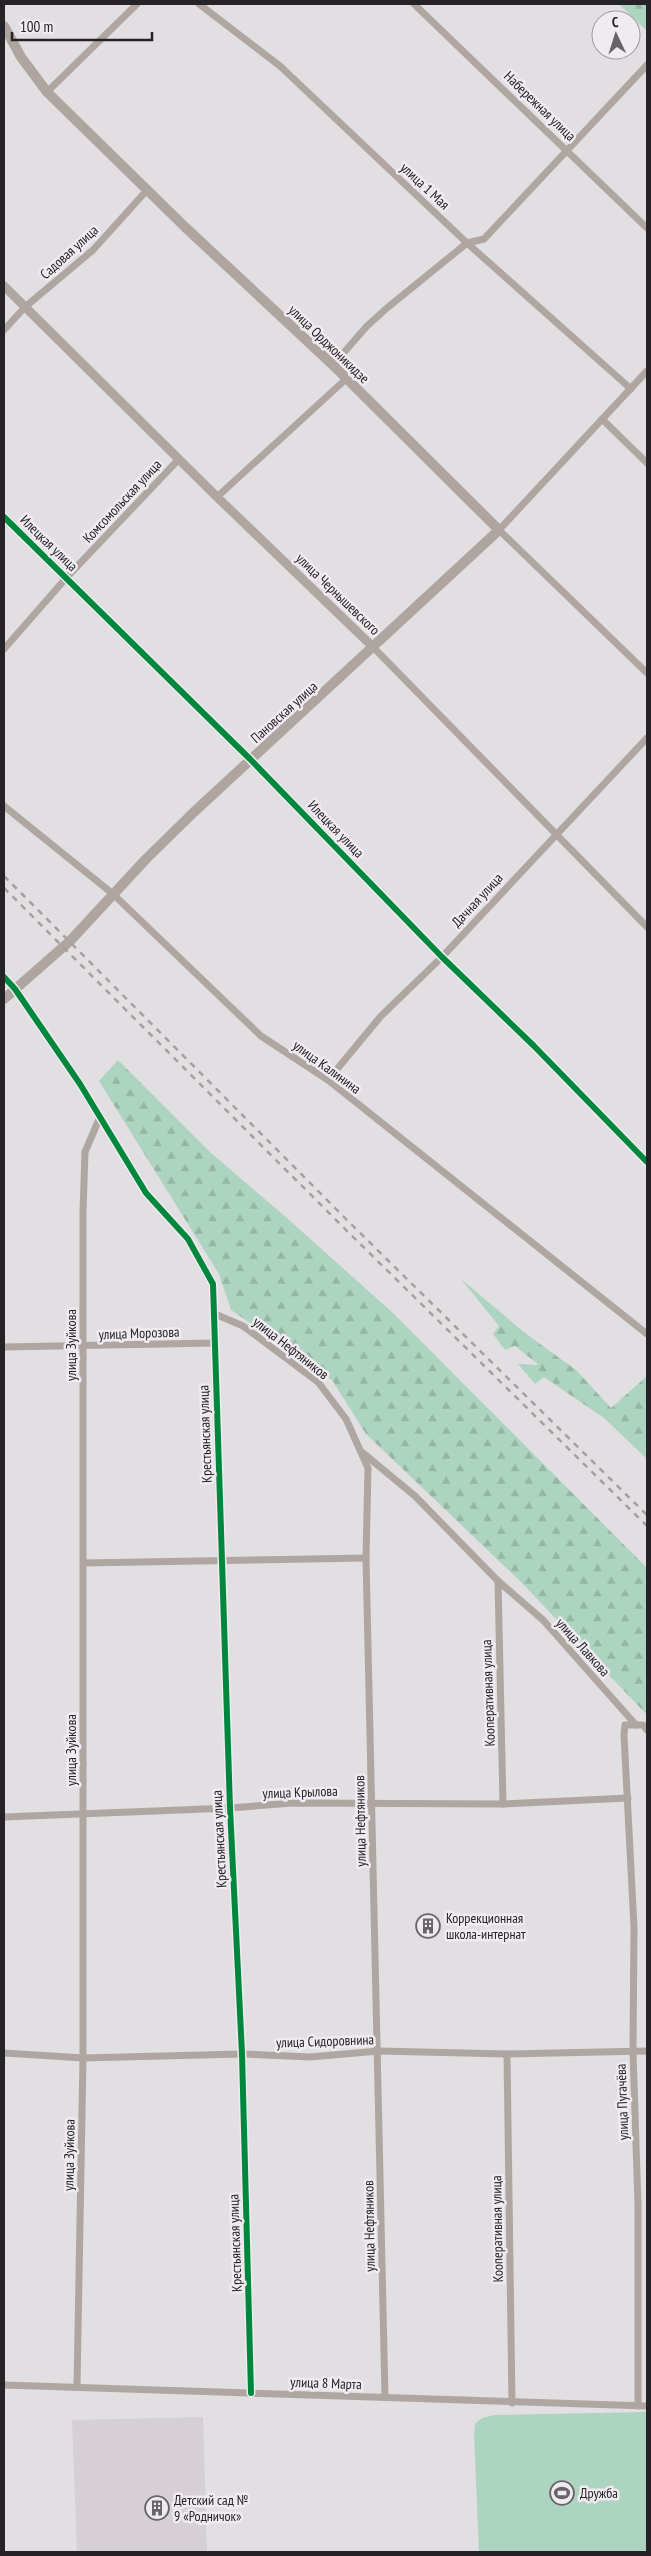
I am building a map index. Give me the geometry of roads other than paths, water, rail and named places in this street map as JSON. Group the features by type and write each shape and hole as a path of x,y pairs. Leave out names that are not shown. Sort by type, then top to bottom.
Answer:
{"main road":[{"name":"улица Орджоникидзе","path":"4,26 21,57 47,92 333,365 499,530"},
{"name":"Пановская улица","path":"4,999 70,941 187,818 499,530"}],"street":[{"path":"47,92 137,4"},
{"name":"улица 1 Мая","path":"200,4 280,66 466,243 630,390"},
{"name":"Набережная улица","path":"414,4 567,149 647,228"},
{"path":"333,365 380,314 466,243 484,239 647,65"},
{"name":"Садовая улица","path":"4,330 25,307 93,250 148,189"},
{"name":"улица Чернышевского","path":"4,286 217,497 373,647 647,927"},
{"path":"499,530 647,371"},
{"path":"217,497 346,379"},
{"path":"602,419 647,463"},
{"name":"Комсомольская улица","path":"4,649 66,578 179,459"},
{"name":"Илецкая улица","path":"4,517 250,759 442,957 534,1046 647,1162"},
{"name":"улица Орджоникидзе","path":"499,530 647,673"},
{"name":"Дачная улица","path":"328,1080 380,1016 442,957 556,833 647,738"},
{"name":"улица Калинина","path":"4,806 113,894 261,1036 328,1080 647,1334"},
{"path":"4,976 15,989 100,1117"},
{"name":"Крестьянская улица","path":"100,1117 146,1192 188,1239 213,1284 230,1808 242,2054 251,2393"},
{"name":"улица Зуйкова","path":"77,2386 83,2058 85,1152 100,1117"},
{"name":"улица Нефтяников","path":"215,1314 243,1326 318,1382 346,1418 358,1450 368,1468 366,1558 379,2051 385,2397"},
{"name":"улица Морозова","path":"4,1347 84,1347 215,1343"},
{"name":"улица Лавкова","path":"358,1450 415,1496 498,1581 543,1620 636,1724 643,1725 647,1730"},
{"path":"84,1563 366,1558"},
{"name":"Кооперативная улица","path":"498,1581 504,1804"},
{"name":"улица Пугачёва","path":"636,1724 625,1725 624,1735 634,1927 633,2051 638,2205 638,2406"},
{"name":"улица Крылова","path":"4,1817 230,1808 292,1803 504,1804 628,1798"},
{"name":"улица Сидоровнина","path":"4,2053 83,2058 242,2054 310,2057 379,2051 507,2054 647,2051"},
{"name":"Кооперативная улица","path":"507,2054 512,2403"},
{"name":"улица 8 Марта","path":"4,2385 647,2406"}],"railway":[{"path":"4,876 349,1222 647,1515"},
{"path":"4,888 343,1227 647,1526"}],"place":[{"name":"Коррекционная школа-интернат","path":"428,1926"},
{"name":"Дружба","path":"562,2493"},
{"name":"Детский сад № 9 «Родничок»","path":"157,2508"}]}
